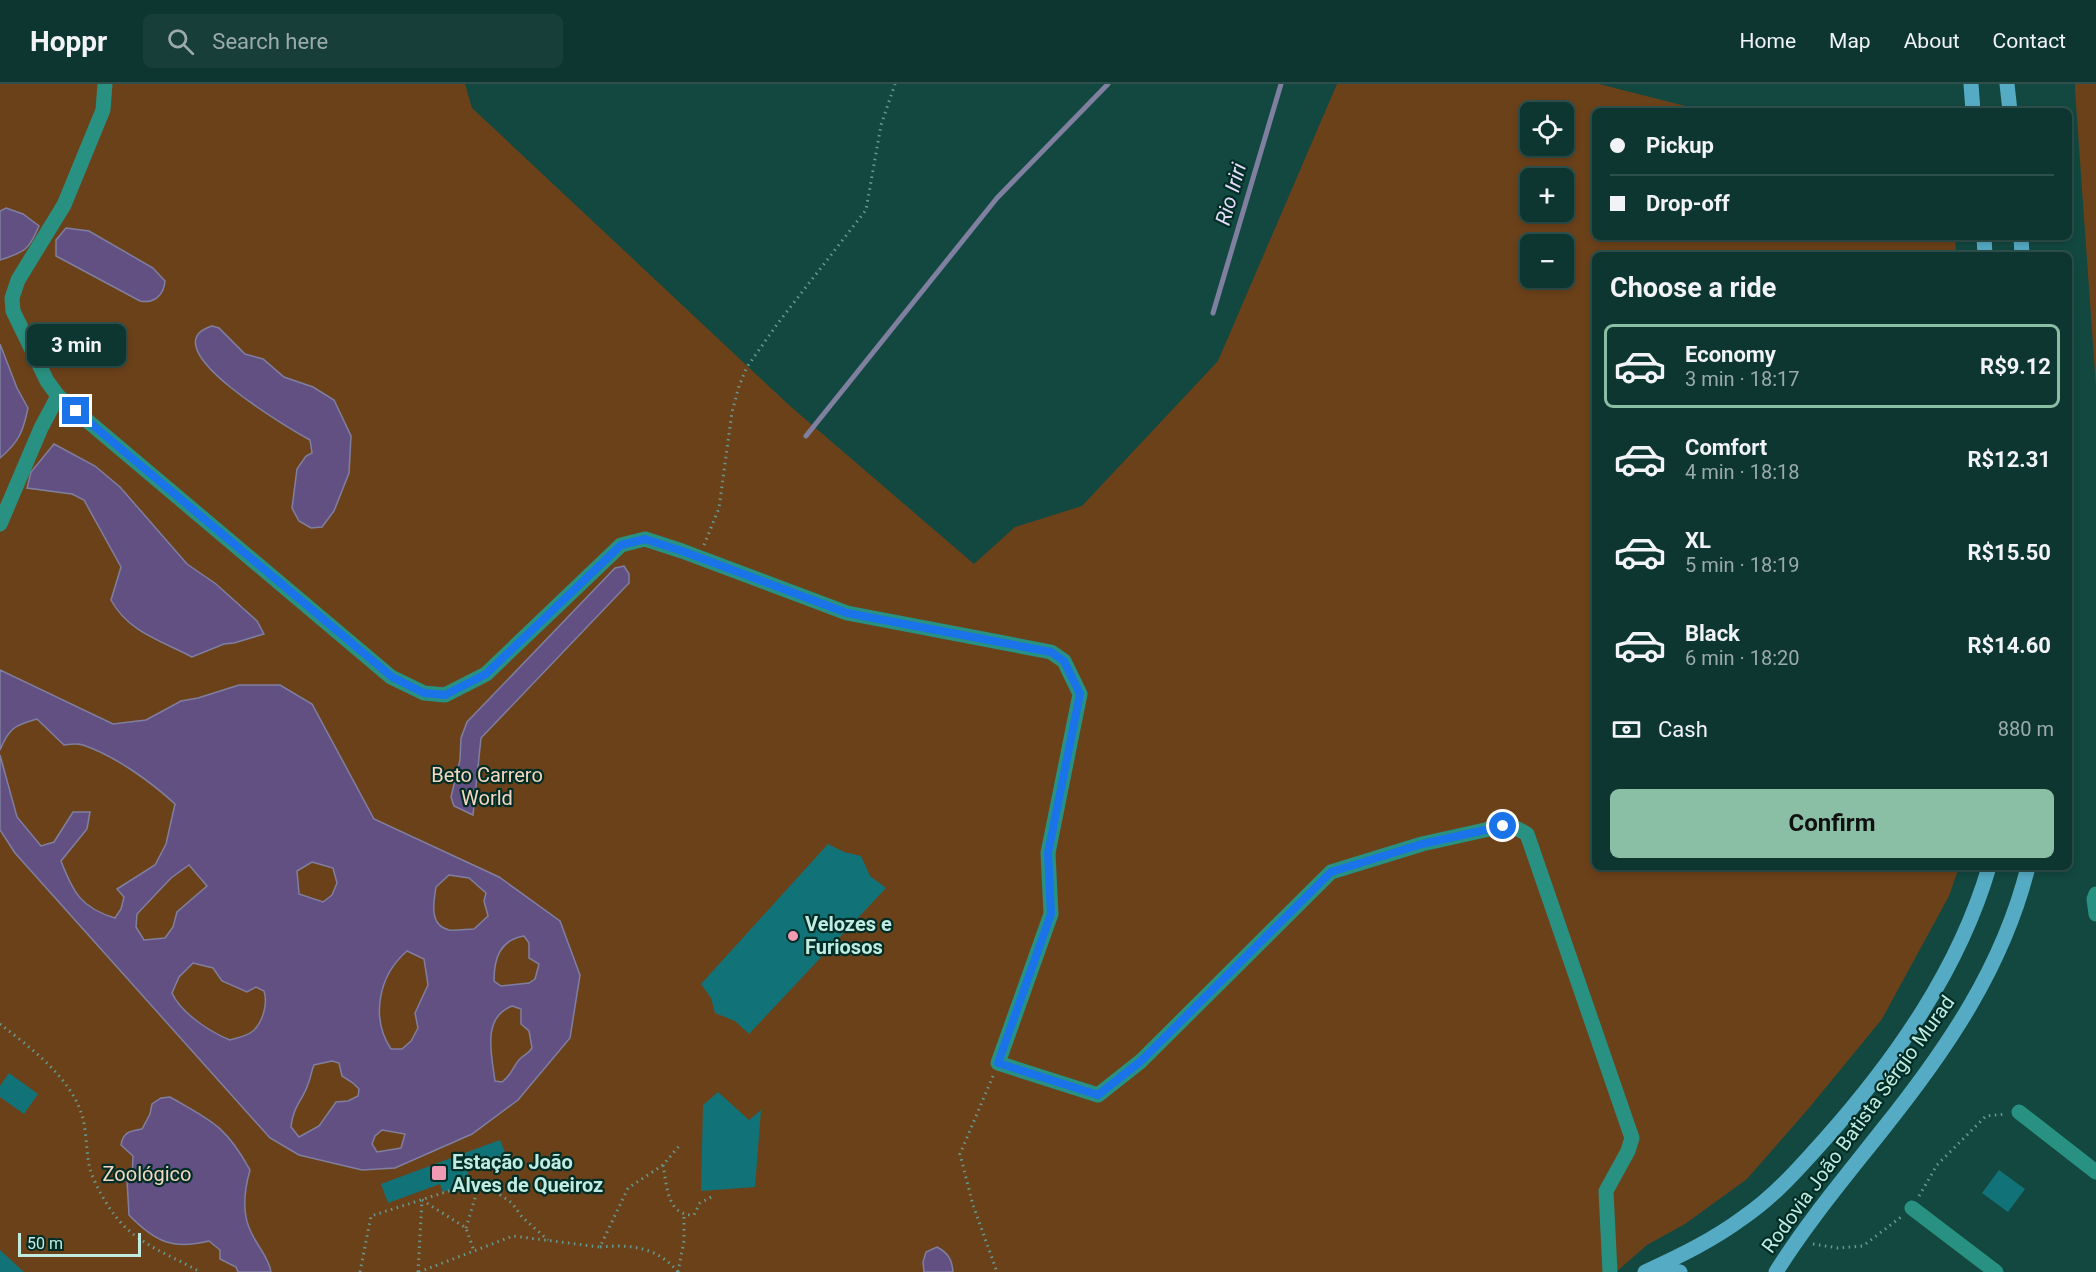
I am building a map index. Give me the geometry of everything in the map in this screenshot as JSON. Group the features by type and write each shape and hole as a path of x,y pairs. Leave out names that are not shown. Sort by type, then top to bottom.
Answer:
{"main road":[{"path":"1971,84 1973,108"},
{"path":"2007,84 2010,108"},
{"name":"Rodovia João Batista Sérgio Murad","path":"1645,1272 1695,1249 1746,1216 1798,1169 1850,1111 1892,1058 1924,1010 1980,897 1988,870"},
{"name":"Rodovia João Batista Sérgio Murad","path":"1776,1272 1798,1236 1922,1079 1960,1023 1988,975 2018,907 2027,870"},
{"path":"1652,1272 1665,1270 1680,1272"}],"street":[{"path":"105,84 103,110 64,206 18,280 12,298 13,311 47,381 58,396 392,677 424,693 445,695 486,674 621,545 645,539 847,613 1051,652 1064,661 1080,694 1048,853 1051,914 998,1063 1098,1095 1141,1061 1331,872 1422,844 1503,826 1514,827 1527,834 1632,1138 1629,1151 1605,1191 1610,1272"},
{"path":"0,524 41,428 58,396"},
{"path":"2096,894 2096,914"},
{"path":"2019,1112 2096,1172"},
{"path":"1912,1208 1996,1272"}],"path":[{"path":"699,557 719,508 732,412 739,386 747,367 778,322 866,210 881,125 895,84"},
{"path":"0,1024 27,1045 70,1088 82,1117 90,1169 117,1218 138,1239 200,1272"},
{"path":"997,1272 973,1205 960,1154 998,1063"},
{"path":"1798,1236 1814,1245 1838,1248 1863,1246 1912,1208 1937,1165 1986,1116 2019,1112"},
{"path":"600,1247 628,1188 663,1165 679,1146"},
{"path":"663,1165 672,1206 684,1216 694,1215 700,1203 715,1195"},
{"path":"480,1181 513,1203 522,1217 548,1240"},
{"path":"360,1272 371,1216 480,1181"},
{"path":"474,1251 466,1228 480,1181"},
{"path":"422,1200 419,1272 513,1236 600,1247 623,1245 647,1249 667,1260 678,1272"},
{"path":"422,1200 466,1228"},
{"path":"678,1272 684,1241 684,1216"}],"green space":[{"name":"Beto Carrero World","path":"0,84 465,84 472,108 790,406 974,564 1015,527 1082,506 1218,361 1337,84 1599,84 1693,108 1592,108 1592,240 1955,240 1956,252 1592,252 1592,870 1958,870 1949,896 1882,1019 1809,1108 1747,1179 1685,1224 1647,1245 1616,1272 0,1272"},
{"path":"2075,84 2096,84 2096,387 2075,90"}],"shaded area":[{"path":"6,208 23,214 39,226 25,249 0,260 0,211"},
{"path":"66,228 89,231 153,268 165,281 163,290 154,300 140,301 56,256 56,240"},
{"path":"212,326 219,328 245,354 263,359 284,377 313,387 334,400 351,436 349,473 334,511 322,527 311,528 299,521 292,508 297,469 306,456 312,453 310,440 254,405 210,368 197,351 197,336"},
{"path":"0,344 17,388 28,408 19,436 12,447 0,458"},
{"path":"54,444 95,466 120,487 187,564 216,584 257,621 264,634 224,644 192,657 136,628 127,620 111,600 121,567 84,500 72,494 27,488 31,472"},
{"path":"624,566 629,574 629,583 481,738 473,815 454,806 451,797 460,760 461,738 467,722 615,568"},
{"path":"0,670 113,724 146,720 181,701 239,685 280,685 312,704 374,819 499,877 560,921 580,975 570,1038 518,1100 472,1134 395,1168 362,1170 299,1155 270,1138 15,853 0,830 0,755 17,817 41,846 54,842 73,812 90,812 87,829 61,861 74,890 86,904 115,918 121,909 124,897 117,889 155,865 166,844 175,804 120,762 81,744 64,745 37,719 14,728 6,737 0,750","holes":["312,862 333,868 337,883 332,895 323,902 299,894 297,871","189,865 207,886 177,912 173,927 165,938 144,940 136,927 137,914 171,878","449,875 469,878 486,893 484,901 488,916 474,929 449,930 438,923 435,918 436,887","524,936 529,943 529,958 539,964 535,979 529,983 501,986 494,981 497,958 509,941","407,951 424,959 428,985 415,1013 418,1028 411,1041 402,1049 391,1049 381,1024 379,1010 381,997 390,972","193,963 213,968 222,981 247,992 256,987 264,991 265,1007 260,1023 253,1031 230,1040 189,1015 172,993 179,977","512,1006 521,1009 521,1024 529,1031 532,1048 518,1061 502,1082 495,1081 491,1049 492,1028 496,1019","332,1061 339,1063 342,1076 359,1089 358,1096 348,1101 336,1102 319,1126 299,1137 291,1127 292,1120 314,1065","382,1130 405,1134 401,1148 377,1152 372,1144 375,1136"]},
{"path":"170,1097 217,1126 233,1143 250,1170 245,1194 246,1219 271,1272 238,1272 236,1267 220,1259 220,1250 209,1241 185,1245 165,1242 147,1232 129,1215 127,1180 132,1176 133,1156 121,1145 123,1137 142,1129 150,1114 152,1104 161,1098"},
{"path":"937,1247 949,1257 953,1272 924,1272 923,1262 926,1252"}],"building":[{"name":"Velozes e Furiosos","path":"828,844 844,852 861,856 870,876 886,888 749,1034 735,1021 715,1013 711,998 701,984"},
{"path":"9,1073 38,1094 24,1114 0,1097 0,1086"},
{"path":"718,1092 749,1120 761,1110 755,1187 701,1191 703,1105"},
{"name":"Estação João Alves de Queiroz","path":"500,1140 506,1155 467,1170 469,1176 458,1181 460,1186 443,1192 440,1184 388,1203 381,1184"},
{"path":"1999,1170 2025,1189 2008,1212 1982,1193"},
{"path":"0,1250 24,1272 0,1272"}],"waterway":[{"path":"806,436 997,198 1108,84"},
{"name":"Rio Iriri","path":"1213,313 1281,84"}],"place":[{"name":"Velozes e Furiosos","path":"793,936"},
{"name":"Estação João Alves de Queiroz","path":"439,1173"}],"route":[{"path":"76,411 392,677 424,693 445,695 486,674 621,545 645,539 847,613 1051,652 1064,661 1080,694 1048,853 1051,914 998,1063 1098,1095 1141,1061 1331,872 1422,844 1503,826"}],"park label":[{"name":"Zoológico","path":"147,1174"}]}
